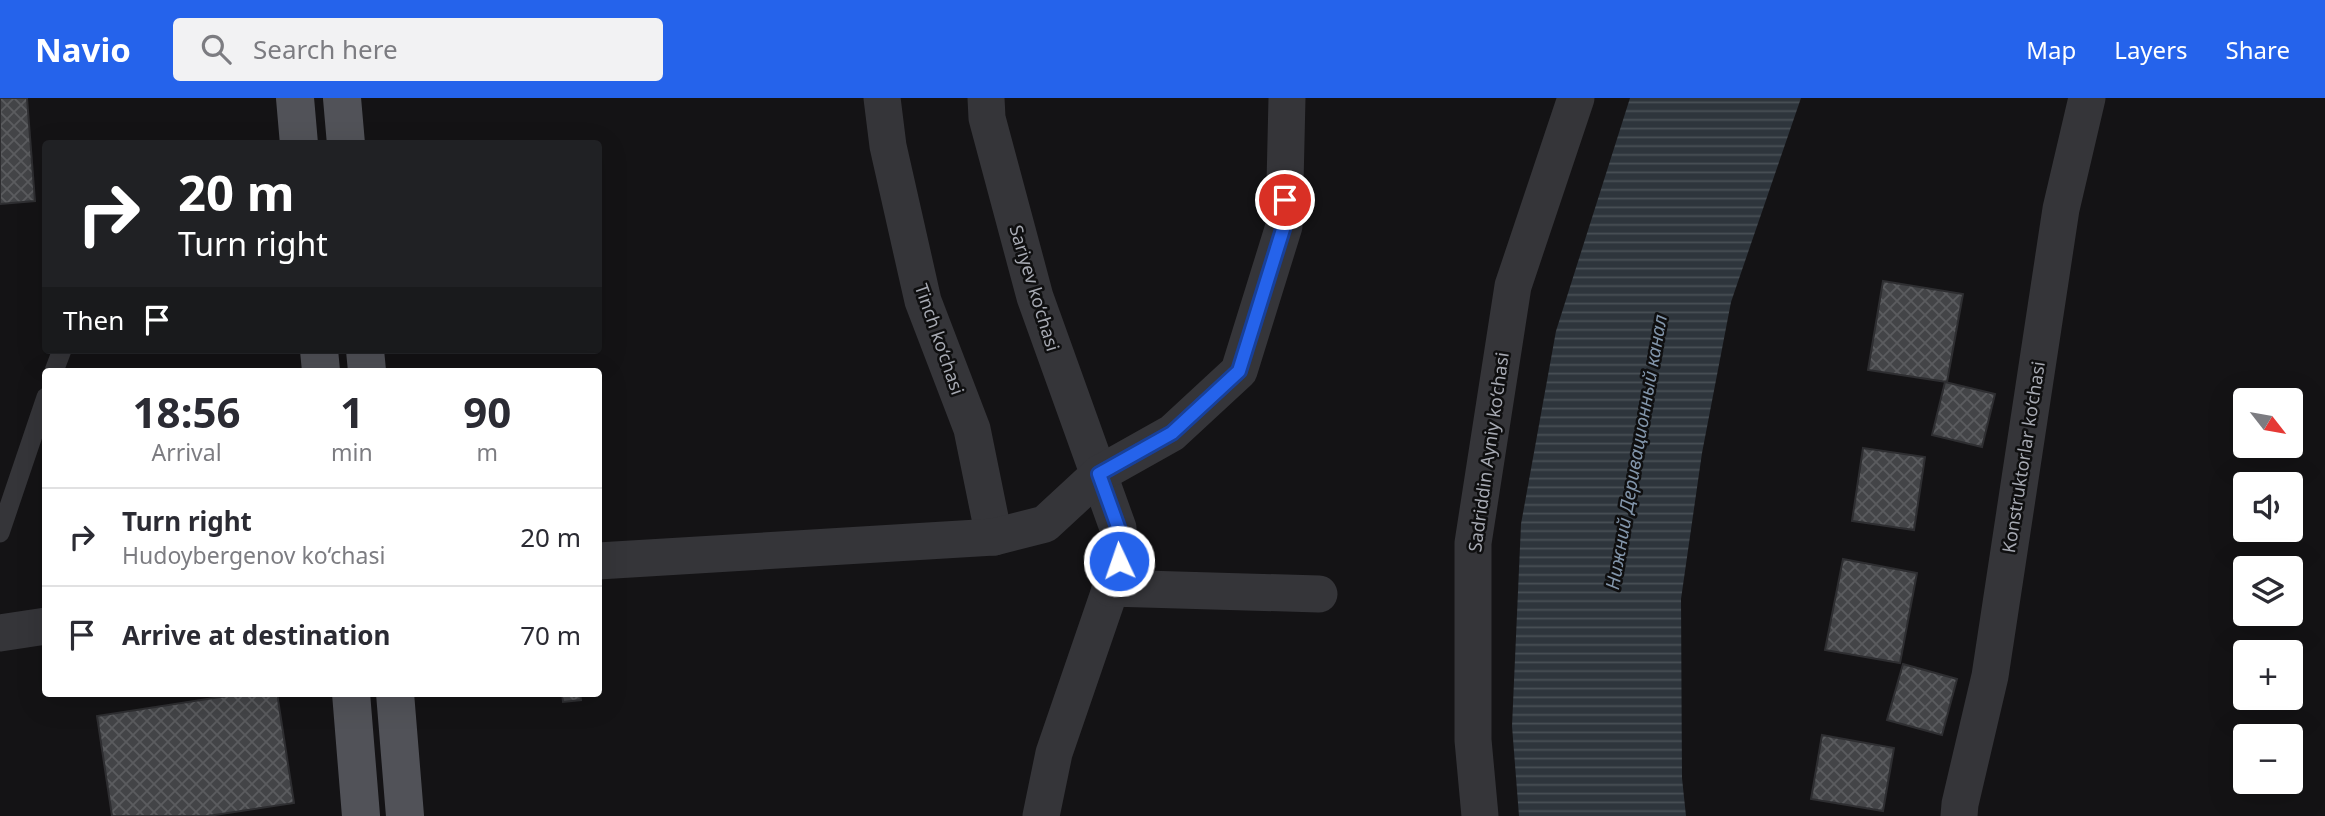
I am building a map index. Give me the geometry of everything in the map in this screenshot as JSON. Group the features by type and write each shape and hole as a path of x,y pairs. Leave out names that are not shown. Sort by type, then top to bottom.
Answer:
{"main road":[{"path":"295,98 299,140"},
{"path":"342,98 346,140"},
{"path":"351,697 361,816"},
{"path":"395,697 405,816"}],"street":[{"name":"Tinch ko‘chasi","path":"882,98 888,146 923,301 972,429 994,537"},
{"name":"Sariyev ko‘chasi","path":"986,98 987,118 1035,297 1118,527 1119,561 1054,753 1041,816"},
{"path":"602,561 994,537 1045,524 1099,474 1172,433 1239,371 1284,226 1286,98"},
{"name":"Sadriddin Ayniy ko‘chasi","path":"1480,816 1472,740 1473,543 1513,286 1576,98"},
{"name":"Konstruktorlar ko‘chasi","path":"1959,816 1959,804 1990,676 2061,209 2087,98"},
{"path":"1110,588 1319,594"},
{"path":"0,633 42,627"}],"lane":[{"path":"0,533 5,502 42,407"}],"water":[{"name":"Нижний Деривационный канал","path":"1630,98 1801,98 1731,302 1702,453 1681,599 1682,778 1686,816 1519,816 1512,726 1521,524 1556,331"}],"building":[{"path":"0,98 27,98 35,201 0,204"},
{"path":"1883,281 1963,294 1947,382 1868,370"},
{"path":"1945,382 1995,394 1982,447 1932,435"},
{"path":"1863,448 1925,457 1914,530 1852,521"},
{"path":"1843,559 1917,573 1900,663 1825,650"},
{"path":"1903,664 1957,679 1942,735 1887,720"},
{"path":"220,697 278,697 294,803 208,816 112,816 97,716"},
{"path":"562,697 581,697 581,700 563,702"},
{"path":"1822,735 1894,748 1883,811 1811,799"}],"route":[{"path":"1119,561 1118,527 1099,474 1172,433 1239,371 1284,226 1285,200"}]}
